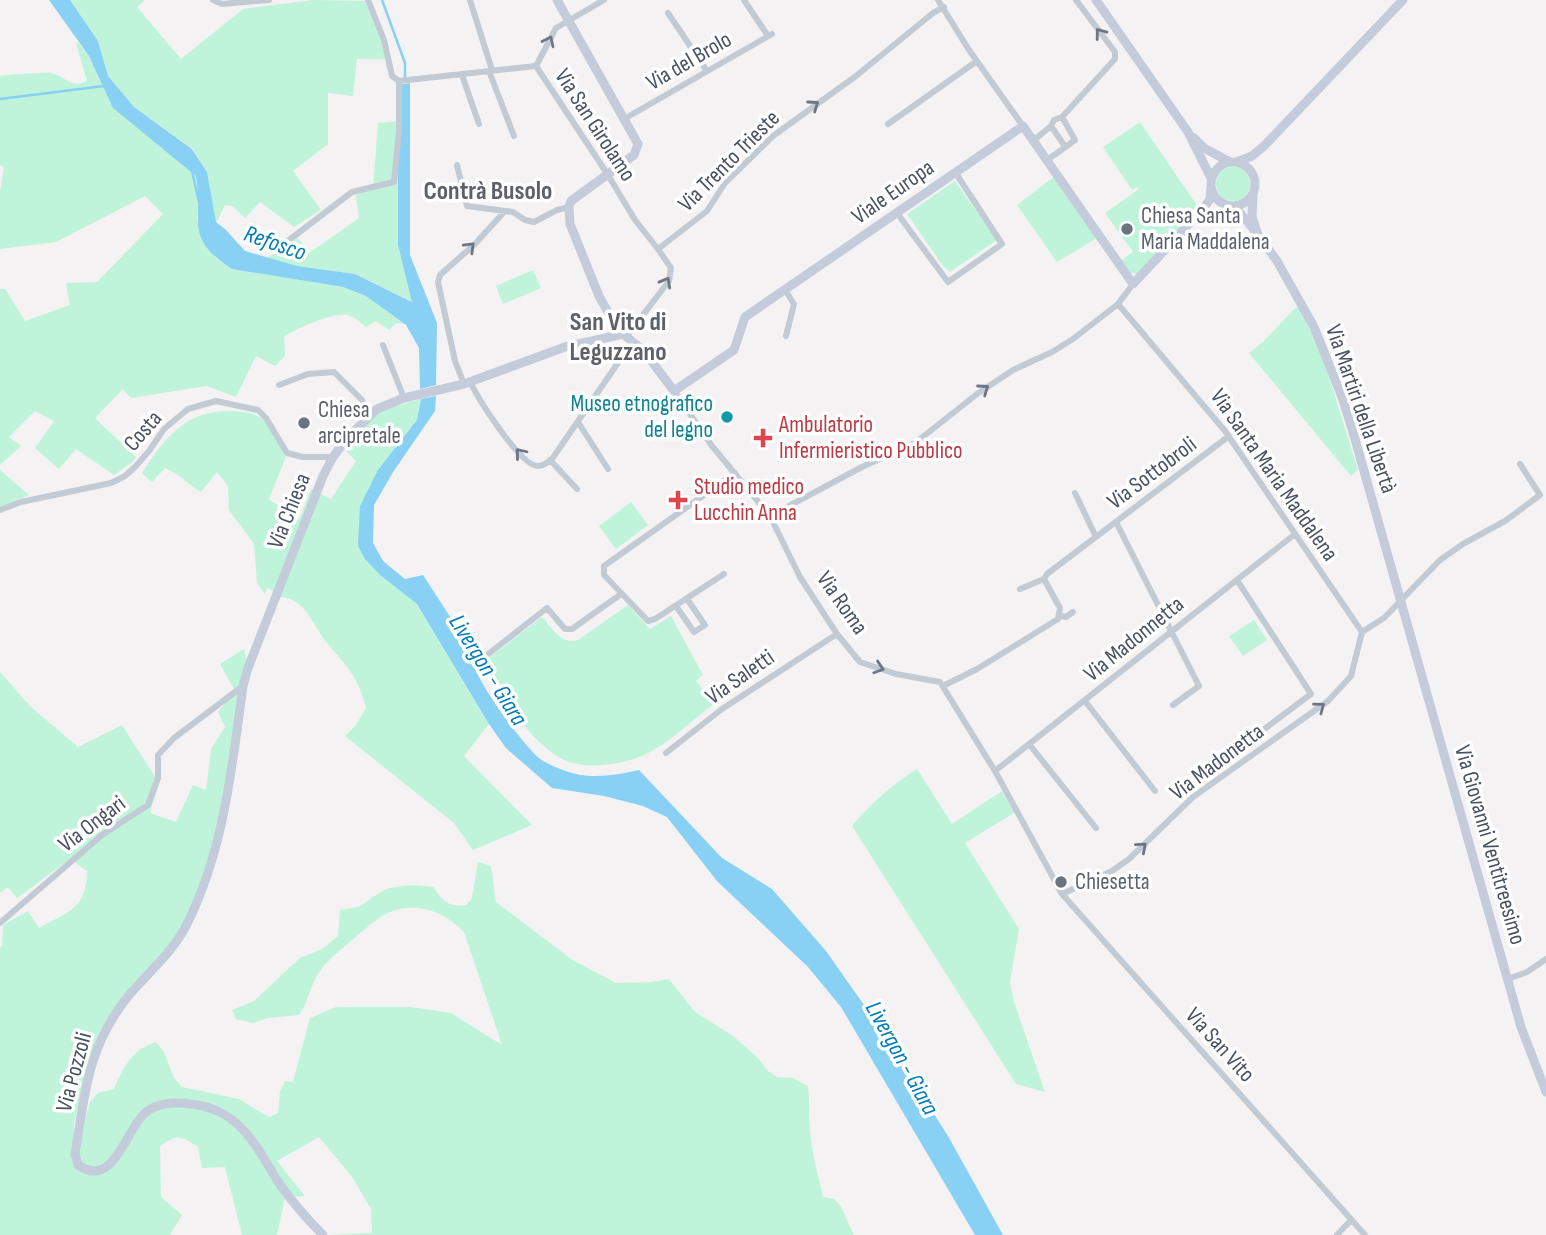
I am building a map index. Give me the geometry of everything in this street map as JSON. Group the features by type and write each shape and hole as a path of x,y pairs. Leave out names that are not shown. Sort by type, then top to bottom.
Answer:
{"main road":[{"path":"557,0 638,147 634,155 582,192 571,201 569,207"},
{"path":"1096,0 1188,132 1204,148 1246,166 1253,174 1253,195 1242,205 1228,206 1193,220"},
{"path":"1023,126 1133,284 1207,204 1211,183 1218,167 1252,156 1264,146 1403,0"},
{"name":"Viale Europa","path":"674,391 734,349 744,317 1023,126"},
{"path":"1188,132 1219,201 1241,214 1258,235"},
{"path":"1253,174 1264,146"},
{"name":"Via Martiri della Libertà","path":"1253,195 1252,217 1258,235 1301,302 1326,354 1356,439 1402,603"},
{"name":"Via Roma","path":"569,207 570,224 599,296 628,337 643,351 674,391"},
{"name":"Via Chiesa","path":"243,686 265,620 332,457 370,415 377,409 404,398 467,383 565,347 628,337"},
{"name":"Via Giovanni Ventitreesimo","path":"1402,603 1521,1027 1546,1093"},
{"name":"Via Pozzoli","path":"243,686 226,809 209,872 186,927 167,954 127,998 103,1032 88,1078 75,1154 78,1165 85,1170 102,1169 115,1161 141,1115 150,1109 184,1103 215,1110 228,1117 252,1139 300,1212 323,1235"}],"street":[{"path":"213,0 222,4 269,0"},
{"path":"368,0 384,40 392,76 399,81 536,66"},
{"path":"470,0 514,136"},
{"path":"568,19 604,0"},
{"name":"Via del Brolo","path":"624,119 770,35 744,0"},
{"path":"938,0 1023,126"},
{"path":"1033,141 1054,120 1062,117 1115,59 1115,52 1076,0"},
{"name":"Via Trento Trieste","path":"658,249 707,211 725,183 773,135 856,76 944,7"},
{"path":"668,13 706,71"},
{"name":"Via San Girolamo","path":"568,19 552,33 536,66 608,174 635,220 658,249"},
{"path":"888,124 977,61"},
{"path":"462,75 479,124"},
{"path":"275,250 352,192 394,183 399,131 399,81"},
{"path":"1047,160 1075,140 1062,117"},
{"path":"1051,125 1064,145 1068,146"},
{"path":"457,165 467,206 513,212 534,222 569,207"},
{"path":"897,213 948,282 1002,244 955,172"},
{"path":"503,212 475,243 440,275 438,282 455,361 477,397 529,463 537,467 550,460 578,422 628,337 669,281 671,268 658,249"},
{"path":"770,516 862,467 915,443 977,394 1013,370 1073,339 1118,303 1133,284"},
{"path":"785,290 794,304 786,336"},
{"name":"Via Santa Maria Maddalena","path":"1118,303 1228,436 1362,632"},
{"path":"383,345 404,398"},
{"path":"279,385 308,374 334,372 362,400 370,415"},
{"name":"Via Roma","path":"674,391 712,446 770,516 800,577 836,634 860,662 896,674 942,684"},
{"name":"Costa","path":"0,510 21,502 111,483 125,476 149,451 164,429 188,409 216,401 258,410 267,418 287,453 303,457 332,457"},
{"path":"578,422 608,468"},
{"name":"Via Sottobroli","path":"1020,589 1045,579 1047,574 1228,436"},
{"path":"550,460 577,489"},
{"path":"1362,632 1402,603 1440,560 1505,521 1540,495 1520,464"},
{"path":"724,574 654,620 648,621 604,575 604,566 735,473"},
{"name":"Via Sottobroli","path":"1075,493 1096,537"},
{"path":"1116,522 1199,686 1173,705"},
{"name":"Via Madonnetta","path":"995,771 1294,534"},
{"path":"1045,579 1060,608 1058,620 977,669 942,684 995,771 1062,894"},
{"path":"1219,763 1311,694 1237,580"},
{"path":"482,659 547,608 565,629 572,629 621,594"},
{"path":"676,606 694,632 705,625 687,598"},
{"path":"1060,616 1066,617 1073,612"},
{"name":"Via Madonetta","path":"1062,894 1112,871 1129,859 1193,797 1328,701 1351,676 1362,632"},
{"name":"Via Saletti","path":"666,753 722,709 836,634"},
{"name":"Via Ongari","path":"0,923 102,835 148,805 158,778 159,755 174,738 243,686"},
{"path":"1085,701 1155,790"},
{"path":"1029,744 1096,828"},
{"name":"Via San Vito","path":"1062,894 1365,1235"},
{"path":"1508,979 1527,972 1546,959"},
{"path":"1337,1235 1352,1220"}],"green space":[{"path":"70,0 145,0 137,7 181,59 243,9 314,0 365,1 386,59 357,59 353,96 328,93 328,144 293,171 321,210 294,227 260,202 245,218 232,206 225,205 216,223 207,172 193,149 134,107 108,76 98,41"},
{"path":"78,42 89,56 114,108 197,176 197,220 216,258 232,269 343,287 366,296 404,324 396,323 389,330 376,321 366,327 352,317 340,315 306,326 284,337 285,356 275,366 256,356 236,397 207,386 131,398 123,389 95,418 136,457 114,475 76,449 59,469 35,448 54,421 35,411 9,437 21,446 0,465 0,289 5,289 25,321 70,305 66,283 97,282 163,214 145,196 56,242 0,249 0,192 4,167 0,165 0,76 48,73 72,83 87,81 76,43"},
{"path":"398,121 398,245 413,302 355,274 297,266 267,258 298,238 309,253 359,218 356,195 373,189 378,123"},
{"path":"1140,122 1198,207 1157,236 1198,210 1137,274 1128,272 1121,261 1133,252 1105,213 1139,189 1137,187 1132,190 1103,147"},
{"path":"1233,167 1245,172 1250,184 1245,196 1233,201 1221,196 1216,184 1221,172"},
{"path":"1055,176 1097,238 1057,262 1017,205"},
{"path":"955,181 997,240 950,272 907,214"},
{"path":"533,270 541,288 503,304 496,286"},
{"path":"1298,305 1322,354 1358,470 1351,476 1249,353"},
{"path":"421,399 417,420 360,506 380,575 417,604 489,724 464,756 532,825 473,850 454,823 345,736 356,725 366,708 359,688 302,607 288,598 278,597 279,594 267,588 265,594 257,583 254,544 229,510 228,486 217,472 201,492 165,468 152,482 142,473 167,439 187,422 211,413 250,413 267,422 287,454 269,499 299,520 311,489 331,499 356,461 343,448 376,412"},
{"path":"0,470 29,495 0,507"},
{"path":"631,502 648,525 616,549 599,526"},
{"path":"628,605 650,629 671,616 703,675 696,681 715,703 663,744 637,758 593,765 564,760 528,730 508,703 485,661 542,617 558,635 572,641 578,640"},
{"path":"1254,620 1267,640 1243,656 1229,636"},
{"path":"244,649 248,667 233,774 192,915 96,1041 74,1123 76,1151 90,1102 98,1093 114,1089 135,1054 156,1042 164,1052 174,1078 182,1087 239,1099 269,1117 278,1113 280,1091 285,1081 293,1082 310,1018 336,1007 411,1007 451,1013 502,1045 464,932 440,914 420,908 390,912 369,925 338,952 317,976 299,1015 268,1018 253,1023 236,1019 232,1010 254,1001 300,958 322,949 338,936 340,910 359,906 387,889 407,886 433,887 447,902 466,905 472,898 478,862 491,866 496,902 571,959 616,983 669,979 695,1012 733,1036 758,1058 768,1071 777,1077 793,1078 808,1086 811,1140 823,1197 834,1199 841,1207 854,1235 328,1235 372,1233 371,1209 352,1177 319,1137 277,1161 305,1196 285,1197 277,1235 242,1235 225,1167 202,1168 198,1147 187,1140 175,1138 160,1146 161,1197 182,1215 170,1235 0,1235 0,948 3,925 28,911 39,928 67,913 74,908 83,894 87,871 70,859 17,898 8,887 0,893 0,672 31,707 78,747 122,725 159,783 150,813 176,822 193,785 206,790 211,749 225,727 218,712 235,691 220,664"},
{"path":"917,769 952,824 1002,791 1014,813 965,843 1019,929 1010,982 1014,1002 1045,1092 1016,1084 852,826 882,795"}],"water":[{"path":"49,0 70,0 98,41 108,76 134,107 192,149 207,172 216,222 245,251 297,266 355,274 412,302 398,245 398,85 410,83 410,255 437,323 436,385 420,389 419,348 406,325 366,296 343,287 232,269 217,258 201,238 196,176 113,108 89,56"},
{"path":"436,396 435,411 374,505 373,543 383,561 405,579 423,575 471,649 476,672 485,688 509,723 539,758 557,768 581,775 610,775 639,770 722,858 772,889 826,951 864,1005 948,1136 1003,1235 975,1235 841,1007 808,967 717,881 667,817 643,806 604,796 552,788 506,748 417,604 380,575 365,559 358,546 360,506 378,470 417,420 421,399"}],"waterway":[{"name":"Livergon - Giara","path":"382,0 405,63 405,80"},
{"path":"0,99 104,86"},
{"name":"Refosco","path":"192,171 199,202"}],"place":[{"name":"Chiesa Santa Maria Maddalena","path":"1127,229"},
{"name":"Museo etnografico del legno","path":"727,417"},
{"name":"Chiesa arcipretale","path":"304,423"},
{"name":"Ambulatorio Infermieristico Pubblico","path":"763,438"},
{"name":"Studio medico Lucchin Anna","path":"678,500"},
{"name":"Chiesetta","path":"1061,882"}],"district":[{"name":"Contrà Busolo","path":"488,191"},
{"name":"San Vito di Leguzzano","path":"618,337"}]}
